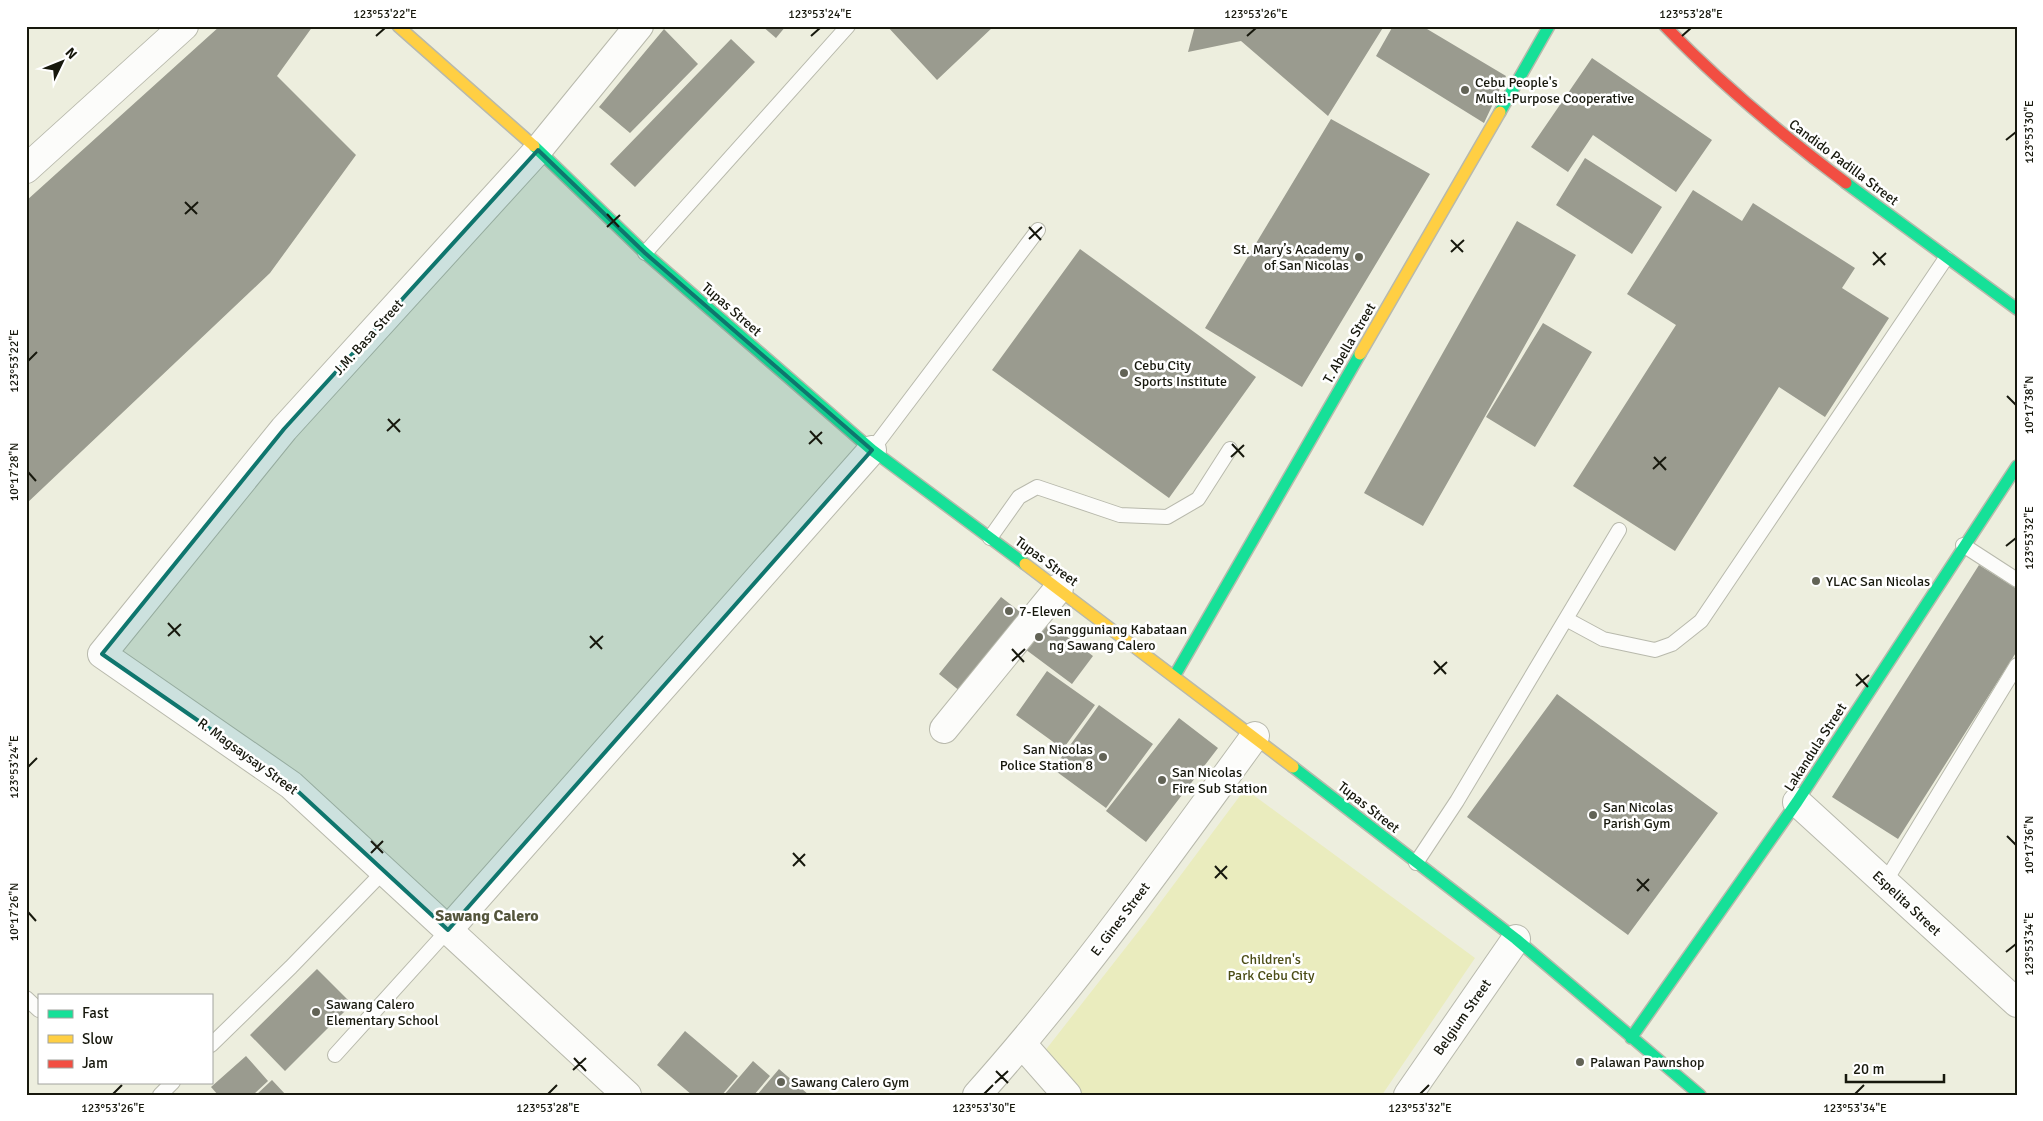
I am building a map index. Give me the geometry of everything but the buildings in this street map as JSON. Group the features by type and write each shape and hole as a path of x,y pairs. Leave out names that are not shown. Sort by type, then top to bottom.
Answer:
{"street":[{"path":"26,169 184,26"},
{"name":"Tupas Street","path":"398,26 538,150 645,253 872,450 1175,675 1516,939 1700,1095"},
{"name":"J.M. Basa Street","path":"102,654 284,429 538,150 639,26"},
{"name":"T. Abella Street","path":"1175,675 1549,26"},
{"name":"Candido Padilla Street","path":"1665,26 1691,53 1791,142 2017,309"},
{"path":"448,930 872,450"},
{"name":"Lakandula Street","path":"1631,1038 1797,802 1963,545 2017,466"},
{"path":"944,729 1059,588"},
{"name":"R. Magsaysay Street","path":"102,654 291,785 627,1095"},
{"name":"E. Gines Street","path":"977,1095 1022,1044 1127,912 1255,736"},
{"name":"Espelita Street","path":"1797,802 2017,1004"},
{"name":"Belgium Street","path":"1408,1095 1516,939"},
{"path":"1022,1044 1067,1095"}],"lane":[{"path":"645,253 848,26"},
{"path":"872,450 1038,230"},
{"path":"1566,619 1603,639 1655,650 1672,644 1701,621 1946,258"},
{"path":"990,538 1019,497 1037,487 1120,514 1167,517 1198,499 1230,449"},
{"path":"1416,863 1457,801 1619,530"},
{"path":"1963,545 2017,580"},
{"path":"1885,882 2017,665"},
{"path":"212,1044 291,968 385,870"},
{"path":"335,1055 448,930"},
{"path":"26,998 38,1009"},
{"path":"160,1095 171,1084"}],"highlighted area":[{"path":"538,150 645,253 872,450 448,930 291,785 102,654 284,429"}],"green space":[{"name":"Children's Park Cebu City","path":"1245,789 1475,958 1382,1095 1083,1095 1044,1052 1145,923"}],"traffic: fast":[{"path":"1500,112 1549,26"},
{"path":"534,146 645,253 872,450 1025,564"},
{"path":"1846,183 2017,309"},
{"path":"1175,675 1360,354"},
{"path":"1631,1038 1797,802 2017,466"},
{"path":"1293,767 1516,939 1700,1095"}],"traffic: slow":[{"path":"398,26 534,146"},
{"path":"1360,354 1500,112"},
{"path":"1025,564 1293,767"}],"traffic: jam":[{"path":"1665,26 1752,108 1846,183"}],"place":[{"name":"Cebu People's Multi-Purpose Cooperative","path":"1465,90"},
{"name":"St. Mary’s Academy of San Nicolas","path":"1359,257"},
{"name":"Cebu City Sports Institute","path":"1124,373"},
{"name":"YLAC San Nicolas","path":"1816,581"},
{"name":"7-Eleven","path":"1009,611"},
{"name":"Sangguniang Kabataan ng Sawang Calero","path":"1039,637"},
{"name":"San Nicolas Police Station 8","path":"1103,757"},
{"name":"San Nicolas Fire Sub Station","path":"1162,780"},
{"name":"San Nicolas Parish Gym","path":"1593,815"},
{"name":"Sawang Calero Elementary School","path":"316,1012"},
{"name":"Palawan Pawnshop","path":"1580,1062"},
{"name":"Sawang Calero Gym","path":"781,1082"}],"district":[{"name":"Sawang Calero","path":"487,915"}]}
